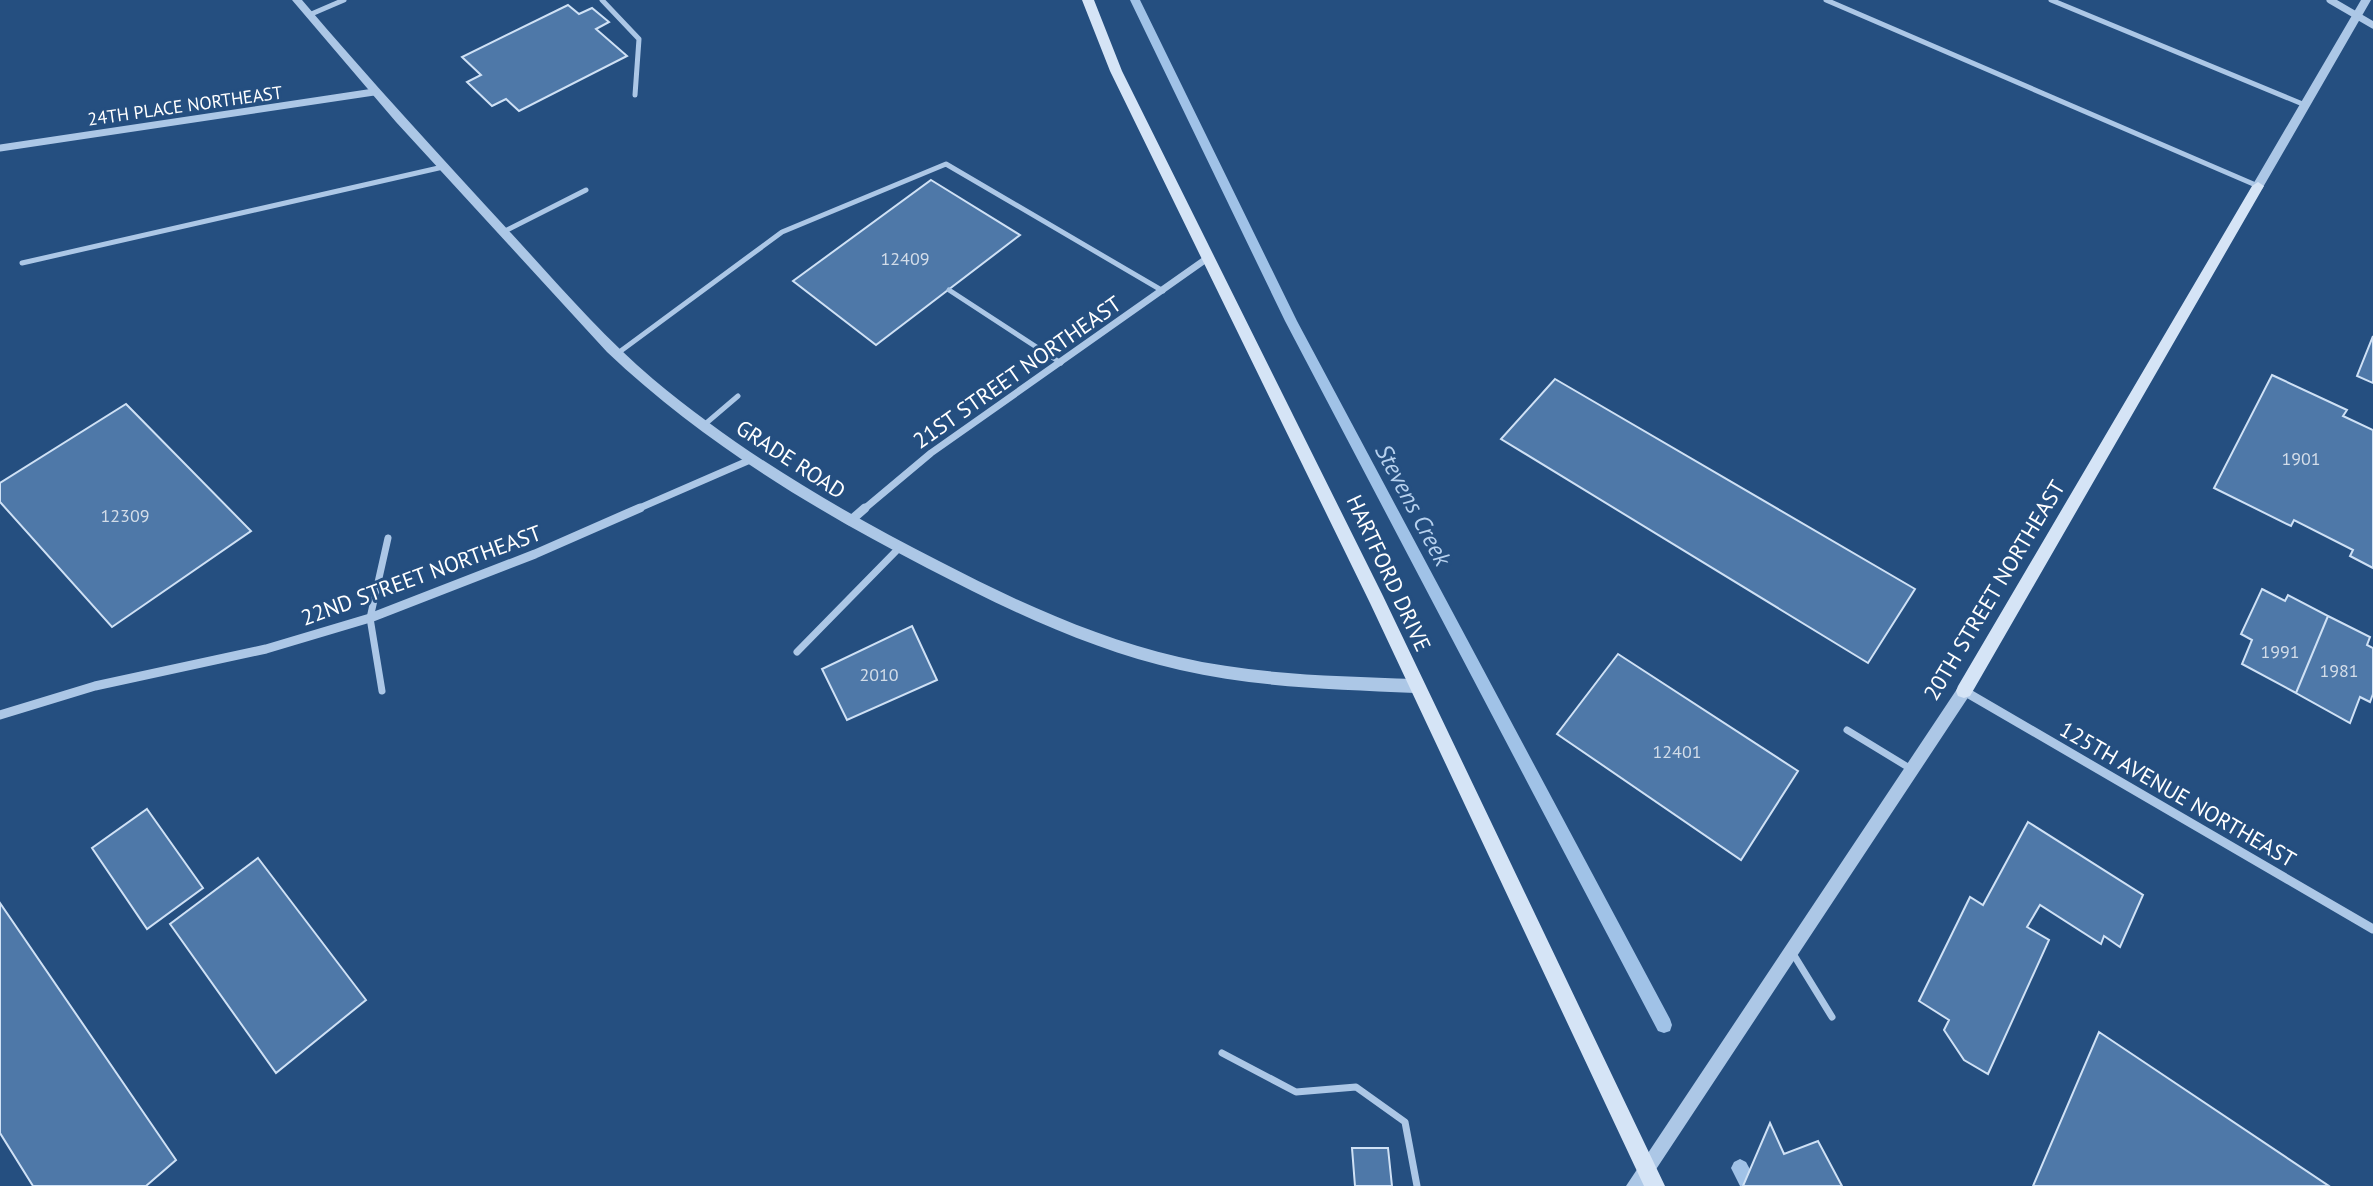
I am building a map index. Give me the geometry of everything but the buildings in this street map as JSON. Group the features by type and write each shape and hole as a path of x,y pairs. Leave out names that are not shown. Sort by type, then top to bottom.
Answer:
{"main road":[{"name":"HARTFORD DRIVE","path":"1088,0 1116,71 1209,257 1651,1176"},
{"name":"20TH STREET NORTHEAST","path":"1964,691 2258,186"}],"street":[{"name":"GRADE ROAD","path":"297,0 374,92 618,353 647,382 750,460 850,521 987,593 1092,639 1180,664 1282,679 1415,686"},
{"path":"2330,0 2373,25"},
{"name":"20TH STREET NORTHEAST","path":"2258,186 2366,0"},
{"name":"24TH PLACE NORTHEAST","path":"0,148 374,92"},
{"name":"21ST STREET NORTHEAST","path":"850,521 931,453 1209,257"},
{"name":"22ND STREET NORTHEAST","path":"0,715 95,686 266,649 370,618 535,554 750,460"},
{"name":"20TH STREET NORTHEAST","path":"1635,1186 1651,1176 1671,1130 1964,691"},
{"name":"125TH AVENUE NORTHEAST","path":"1964,691 2373,929"}],"lane":[{"path":"309,15 344,0"},
{"path":"602,0 639,39 635,95"},
{"path":"1826,0 2258,186"},
{"path":"2051,0 2305,105"},
{"path":"618,353 782,232 946,164 1163,291"},
{"path":"22,263 443,167"},
{"path":"503,232 586,190"},
{"path":"949,290 1061,363"},
{"path":"704,425 738,396"},
{"path":"382,691 370,618 388,538"},
{"path":"797,652 900,547"},
{"path":"1847,730 1911,769"},
{"path":"1791,950 1832,1017"},
{"path":"1222,1053 1296,1092 1356,1087 1405,1122 1417,1186"}],"waterway":[{"name":"Stevens Creek","path":"1135,0 1291,321 1664,1025"},
{"name":"Stevens Creek","path":"1740,1168 1750,1186"}]}
